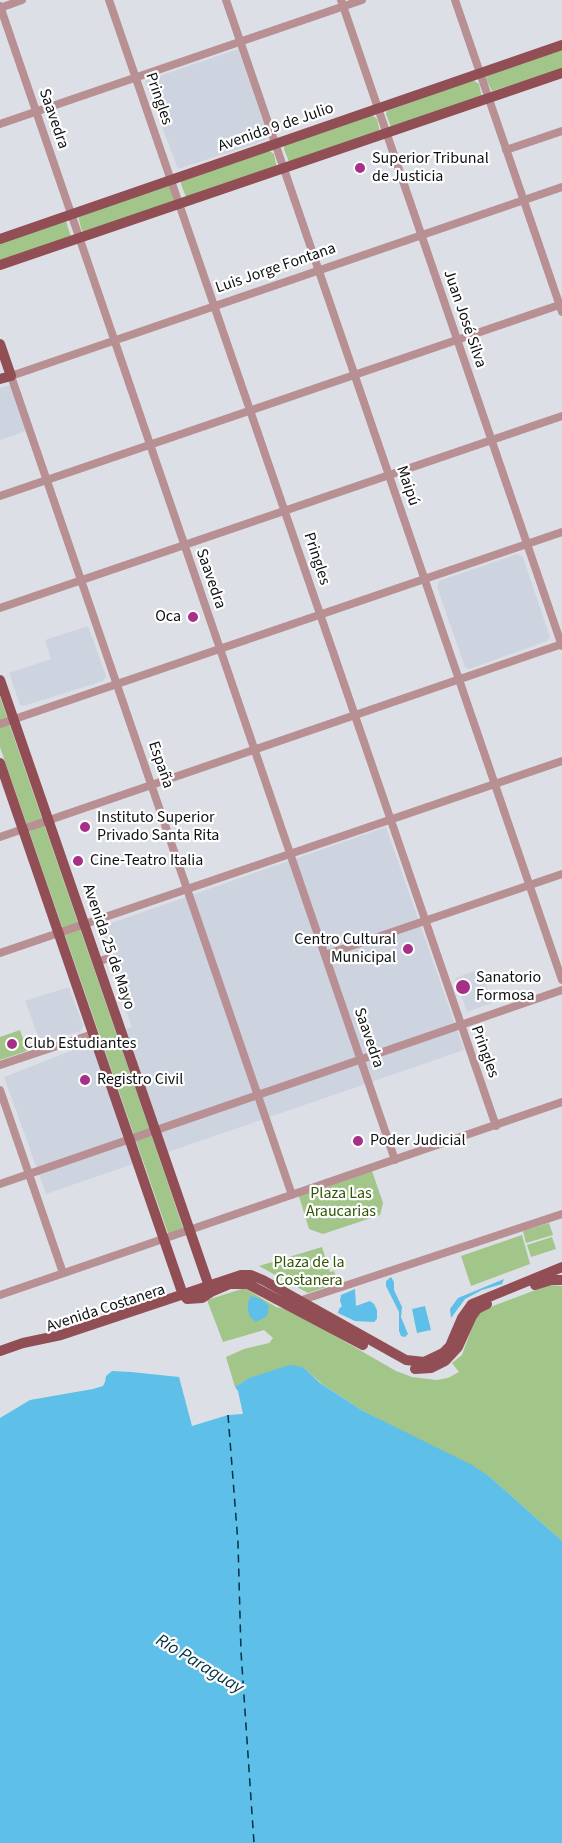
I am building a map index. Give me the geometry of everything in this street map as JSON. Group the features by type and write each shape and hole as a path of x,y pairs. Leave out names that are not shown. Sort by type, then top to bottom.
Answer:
{"main road":[{"name":"Avenida 9 de Julio","path":"0,239 562,45"},
{"path":"0,265 562,73"},
{"name":"España","path":"0,344 5,377"},
{"name":"Avenida 25 de Mayo","path":"0,680 209,1288"},
{"path":"0,763 185,1297"},
{"name":"Avenida Costanera","path":"0,1356 63,1340 209,1288 230,1284 248,1284 297,1304 406,1360 424,1362 443,1353 450,1346 462,1318 472,1304 562,1267"},
{"name":"Avenida Costanera","path":"297,1304 400,1365 423,1369 439,1365 452,1354 458,1347 477,1309 543,1282 562,1281"},
{"name":"Avenida Costanera","path":"0,1351 23,1342 61,1335 185,1297"}],"street":[{"path":"0,7 22,0"},
{"name":"Pringles","path":"109,0 496,1126"},
{"name":"Maipú","path":"226,0 562,980"},
{"path":"0,124 240,41 342,3 362,0"},
{"path":"0,496 457,339 561,307 455,0"},
{"name":"Juan José Silva","path":"342,3 562,645"},
{"name":"Saavedra","path":"0,7 395,1160"},
{"path":"506,150 562,131"},
{"name":"Luis Jorge Fontana","path":"5,377 562,187"},
{"name":"España","path":"5,377 46,481 292,1195"},
{"path":"0,608 562,416"},
{"path":"0,724 562,532"},
{"path":"0,837 562,645"},
{"path":"0,953 562,761"},
{"path":"325,955 562,874"},
{"path":"97,962 109,958"},
{"path":"0,1184 562,990"},
{"path":"0,1065 93,1034"},
{"path":"0,1090 63,1273"},
{"path":"0,1295 562,1102"},
{"path":"297,1304 562,1214"}],"shaded area":[{"path":"238,49 269,139 178,169 145,81"},
{"path":"11,385 26,431 0,440 0,388"},
{"path":"517,554 523,557 550,637 547,641 469,669 465,667 437,587 439,581"},
{"path":"88,626 106,676 103,681 20,705 9,673 51,659 45,640"},
{"path":"386,827 464,1050 46,1194 4,1077 132,1027 97,928"},
{"name":"Sanatorio Formosa","path":"481,969 492,1003 467,1012 455,978"},
{"path":"69,987 84,1024 80,1033 41,1044 25,1001"}],"green space":[{"path":"562,48 562,69 492,91 486,79 487,75"},
{"path":"473,80 479,84 482,98 391,127 387,111"},
{"path":"371,114 377,119 380,132 289,162 284,145"},
{"path":"268,150 274,154 277,168 186,197 181,181"},
{"path":"169,186 174,202 83,232 78,215"},
{"path":"66,221 71,237 0,262 0,240"},
{"path":"0,697 184,1231 169,1236 0,747"},
{"name":"Club Estudiantes","path":"20,1030 27,1051 0,1060 0,1037"},
{"name":"Plaza Las Araucarias","path":"371,1168 383,1203 380,1215 323,1234 309,1229 298,1193"},
{"path":"549,1223 553,1235 526,1243 523,1231"},
{"path":"522,1235 530,1264 471,1286 461,1256"},
{"path":"552,1237 556,1249 531,1257 527,1245"},
{"name":"Plaza de la Costanera","path":"322,1247 330,1272 334,1271 339,1283 308,1293 259,1266"},
{"path":"549,1285 562,1286 562,1541 490,1477 363,1411 322,1384 303,1367 246,1380 235,1387 226,1357 244,1349 269,1343 273,1338 264,1330 223,1342 207,1300 245,1288 276,1307 290,1310 396,1371 412,1377 437,1380 448,1378 459,1372 452,1363 462,1355 477,1314"}],"water":[{"path":"391,1277 402,1307 401,1317 408,1334 405,1337 401,1336 399,1331 399,1312 386,1286 386,1281"},
{"path":"504,1279 502,1284 482,1290 465,1299 451,1318 450,1309 458,1298"},
{"path":"355,1289 356,1306 370,1301 374,1304 377,1319 374,1322 355,1321 338,1313 342,1306 341,1295"},
{"path":"251,1296 261,1299 269,1306 267,1316 256,1322 250,1317 248,1309"},
{"path":"425,1306 431,1330 417,1333 412,1309"},
{"name":"Río Paraguay","path":"290,1365 303,1367 320,1383 363,1411 472,1465 490,1477 562,1541 562,1843 0,1843 0,1418 30,1400 103,1386 106,1376 112,1371 179,1377 192,1426 228,1415 243,1414 235,1387 249,1378"}],"ferry route":[{"path":"228,1415 238,1543 241,1652 254,1843"}],"place":[{"name":"Superior Tribunal de Justicia","path":"360,168"},
{"name":"Oca","path":"193,617"},
{"name":"Instituto Superior Privado Santa Rita","path":"85,827"},
{"name":"Cine-Teatro Italia","path":"78,861"},
{"name":"Centro Cultural Municipal","path":"408,949"},
{"name":"Sanatorio Formosa","path":"463,987"},
{"name":"Club Estudiantes","path":"12,1044"},
{"name":"Registro Civil","path":"85,1080"},
{"name":"Poder Judicial","path":"358,1141"}]}
